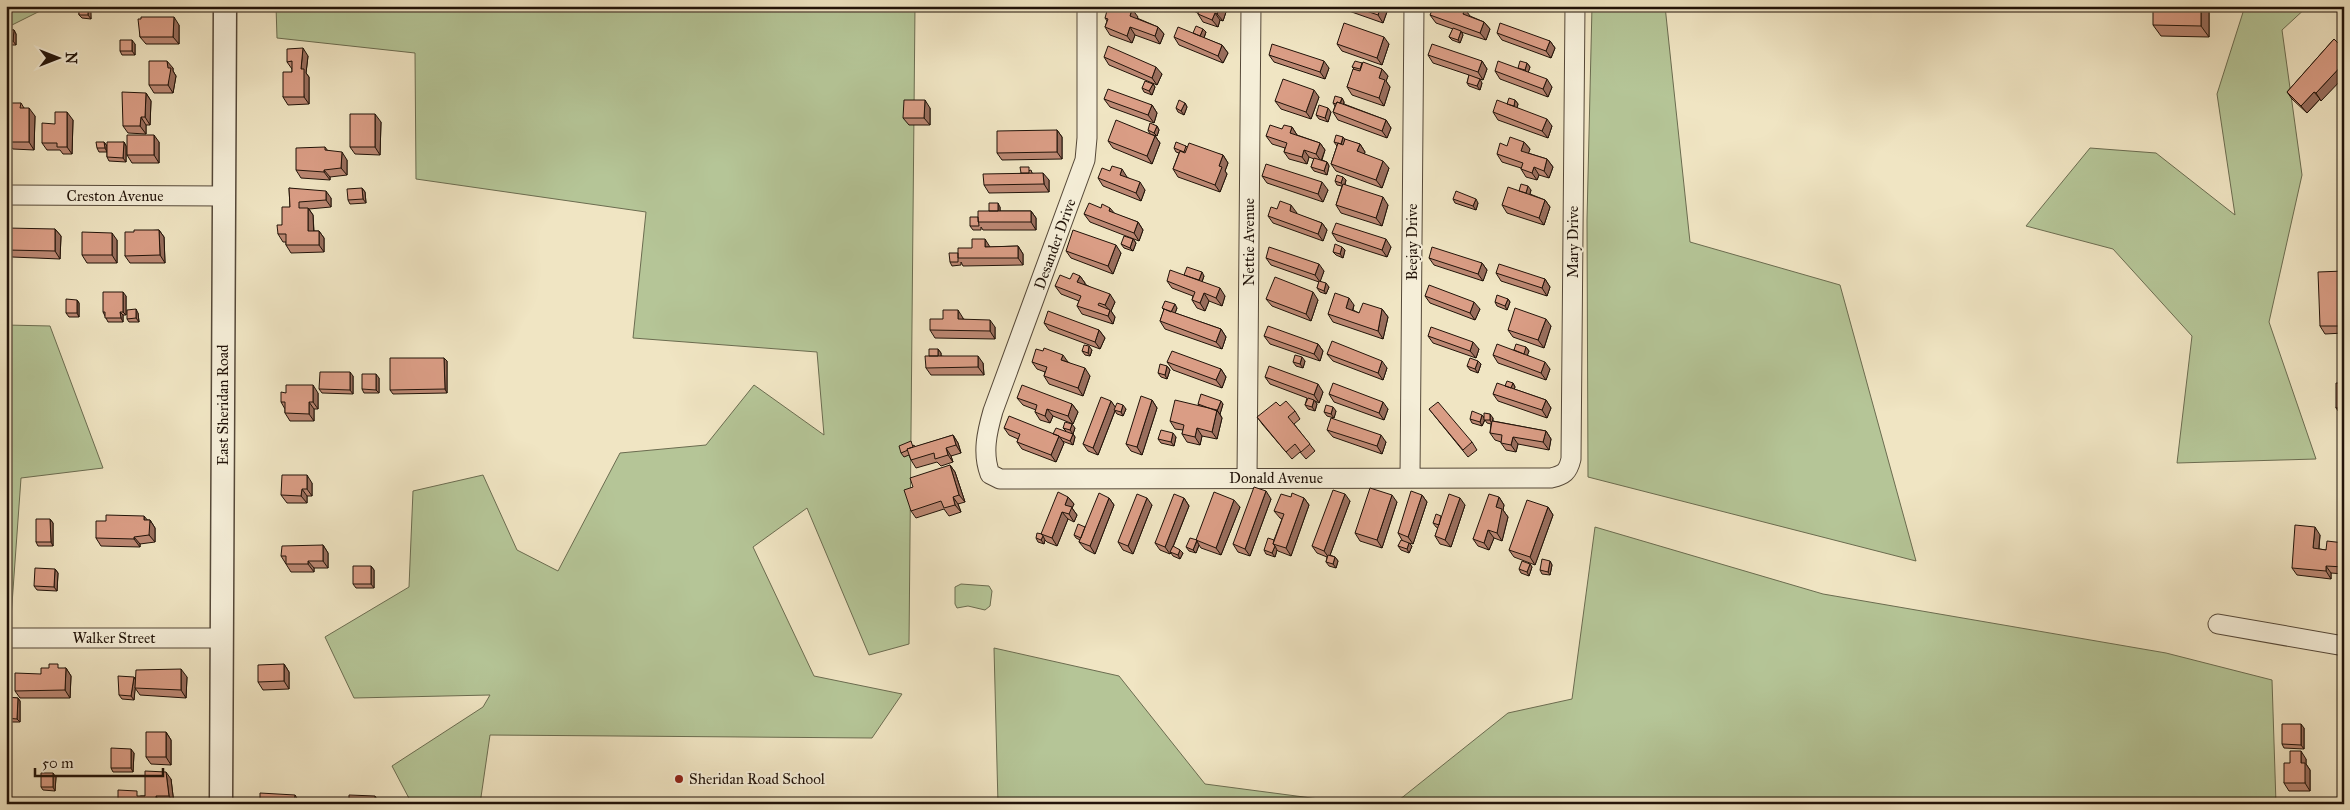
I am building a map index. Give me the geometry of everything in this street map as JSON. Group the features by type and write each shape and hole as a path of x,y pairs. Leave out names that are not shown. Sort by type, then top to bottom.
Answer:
{"street":[{"name":"East Sheridan Road","path":"221,804 225,6"},
{"name":"Desander Drive","path":"990,474 985,462 986,435 993,411 1085,160 1087,138 1087,6"},
{"name":"Nettie Avenue","path":"1247,478 1251,6"},
{"name":"Beejay Drive","path":"1410,477 1414,6"},
{"name":"Mary Drive","path":"1562,475 1569,469 1572,459 1575,6"},
{"name":"Creston Avenue","path":"6,195 224,196"},
{"name":"Donald Avenue","path":"990,474 1000,479 1551,478 1562,475"},
{"path":"2218,624 2344,646"},
{"name":"Walker Street","path":"6,638 222,638"}],"green space":[{"path":"6,6 50,6 6,28"},
{"path":"276,6 915,6 909,644 869,655 807,508 753,547 814,676 902,694 872,738 490,735 480,804 412,804 392,766 483,707 490,695 354,698 325,637 409,587 413,491 483,475 517,550 558,571 620,453 706,445 754,385 824,435 817,352 633,338 646,212 416,179 415,53 277,38"},
{"path":"1592,6 1665,6 1690,242 1840,285 1916,561 1588,477 1587,220"},
{"path":"2245,6 2308,6 2282,30 2302,175 2269,322 2316,459 2177,463 2192,336 2113,249 2026,226 2090,148 2156,153 2235,215 2217,94"},
{"path":"6,325 50,326 103,468 21,478 11,618 6,618"},
{"path":"1595,527 1823,594 2166,653 2272,680 2276,804 1394,804 1508,713 1572,699"},
{"path":"961,584 989,586 992,591 990,606 985,610 968,606 957,608 955,604 955,587"},
{"path":"994,648 1119,676 1205,784 1357,804 998,804"}],"building":[{"path":"79,6 88,6 88,15 79,15"},
{"path":"1118,6 1132,9 1130,16 1158,27 1155,36 1130,27 1127,36 1105,27 1108,19 1105,18 1108,7 1117,10"},
{"path":"1196,6 1220,6 1212,20 1198,14 1200,8"},
{"path":"1352,6 1381,6 1378,15"},
{"path":"1434,6 1457,6 1465,9 1463,14 1484,22 1480,33 1430,15"},
{"path":"2153,6 2201,6 2201,26 2153,25"},
{"path":"141,17 174,17 173,37 140,37 138,19 141,19"},
{"path":"1344,23 1384,37 1377,58 1337,44"},
{"path":"1500,23 1550,41 1546,51 1497,33"},
{"path":"1196,26 1203,29 1200,36 1193,33"},
{"path":"1178,27 1222,45 1218,56 1174,37"},
{"path":"1453,28 1461,31 1458,40 1449,37"},
{"path":"6,30 14,30 13,41 6,41"},
{"path":"2334,39 2344,49 2344,63 2301,106 2287,92"},
{"path":"120,40 132,40 132,51 120,51"},
{"path":"1272,44 1324,61 1320,72 1269,55"},
{"path":"1432,44 1482,61 1478,72 1428,55"},
{"path":"1108,46 1156,67 1152,78 1104,57"},
{"path":"303,48 301,69 304,69 304,97 283,97 283,72 292,72 292,61 287,62 287,49"},
{"path":"149,61 167,61 168,68 171,68 168,85 149,85"},
{"path":"1355,61 1362,63 1360,69 1352,67"},
{"path":"1498,61 1547,79 1543,89 1495,71"},
{"path":"1520,61 1527,63 1525,70 1518,68"},
{"path":"1363,62 1382,69 1379,78 1385,80 1379,98 1347,87 1353,69 1360,71"},
{"path":"1469,75 1480,79 1477,86 1467,83"},
{"path":"1283,79 1314,90 1306,112 1275,101"},
{"path":"1145,81 1153,84 1149,91 1142,88"},
{"path":"1108,89 1152,105 1148,115 1104,99"},
{"path":"122,92 146,93 145,117 141,117 140,126 123,126"},
{"path":"1335,96 1342,98 1340,103 1333,103"},
{"path":"1509,98 1515,100 1514,106 1507,104"},
{"path":"904,100 925,100 924,118 903,118"},
{"path":"1179,100 1185,103 1181,111 1176,108"},
{"path":"1497,100 1547,119 1542,131 1493,112"},
{"path":"1337,102 1386,120 1382,131 1333,112"},
{"path":"9,103 21,103 20,108 29,108 29,142 7,142 6,113 9,113"},
{"path":"1319,105 1328,108 1325,118 1316,115"},
{"path":"55,112 67,112 67,147 57,147 57,143 42,143 42,123 55,124"},
{"path":"350,114 375,114 375,147 350,147"},
{"path":"1116,120 1155,136 1147,156 1108,141"},
{"path":"1150,123 1157,126 1154,133 1148,130"},
{"path":"1270,125 1282,129 1284,125 1292,127 1290,133 1320,143 1316,154 1304,150 1302,157 1284,152 1287,143 1266,136"},
{"path":"1057,130 1057,152 997,153 997,131"},
{"path":"127,135 154,135 154,155 127,155"},
{"path":"1336,135 1343,137 1341,144 1334,142"},
{"path":"1510,137 1524,142 1521,151 1547,159 1544,171 1534,167 1532,173 1521,169 1523,163 1497,154 1500,143 1507,146"},
{"path":"1345,139 1360,144 1357,151 1383,161 1376,180 1331,164 1338,143 1343,145"},
{"path":"96,142 104,142 105,148 97,148"},
{"path":"107,142 124,142 123,158 107,157"},
{"path":"1176,142 1186,146 1184,152 1174,148"},
{"path":"1189,143 1223,155 1219,166 1222,167 1215,185 1173,169 1180,151 1185,153"},
{"path":"325,147 325,150 342,152 341,168 324,170 324,172 296,170 296,148"},
{"path":"1314,158 1327,162 1324,171 1311,167"},
{"path":"1266,164 1322,182 1318,194 1262,176"},
{"path":"1112,166 1122,169 1120,175 1140,182 1136,193 1098,178 1102,168 1110,171"},
{"path":"1020,167 1029,167 1029,173 1021,173"},
{"path":"1043,173 1044,184 984,185 983,174"},
{"path":"1337,175 1343,177 1341,183 1335,181"},
{"path":"1343,184 1383,197 1376,218 1336,205"},
{"path":"1521,184 1528,186 1526,193 1519,191"},
{"path":"1508,187 1545,200 1539,218 1502,205"},
{"path":"289,188 326,191 326,200 299,202 299,208 308,208 308,231 319,231 319,245 286,245 286,234 278,234 277,225 282,225 282,207 290,207"},
{"path":"362,188 363,199 348,200 347,189"},
{"path":"1456,191 1476,199 1473,206 1453,199"},
{"path":"1280,201 1291,205 1290,211 1322,223 1318,234 1268,216 1271,207 1277,209"},
{"path":"989,203 998,203 998,211 989,211"},
{"path":"1089,203 1101,208 1102,204 1110,208 1109,211 1138,222 1134,233 1084,214"},
{"path":"978,211 1031,211 1031,222 978,222"},
{"path":"970,217 978,217 979,226 970,226"},
{"path":"1336,223 1386,239 1382,250 1332,233"},
{"path":"7,228 55,229 55,251 7,250"},
{"path":"134,230 159,230 160,255 125,256 125,232 134,232"},
{"path":"1073,230 1116,245 1108,266 1066,251"},
{"path":"82,232 112,233 112,255 82,255"},
{"path":"1124,236 1133,239 1130,248 1121,244"},
{"path":"972,239 985,239 985,247 1018,246 1018,258 958,258 958,248 972,248"},
{"path":"1335,244 1342,247 1340,254 1333,252"},
{"path":"1269,247 1319,264 1315,275 1266,258"},
{"path":"1432,247 1482,263 1478,274 1429,258"},
{"path":"949,253 958,253 958,262 950,262"},
{"path":"1499,264 1545,279 1542,288 1496,273"},
{"path":"1187,267 1202,272 1199,280 1184,275"},
{"path":"1170,270 1220,288 1216,298 1204,293 1200,303 1192,300 1195,292 1167,281"},
{"path":"2344,271 2344,326 2320,326 2318,272"},
{"path":"1073,273 1080,276 1077,282 1110,294 1105,305 1099,303 1098,305 1110,310 1108,316 1077,306 1081,296 1055,286 1060,275 1070,279"},
{"path":"1275,277 1313,292 1306,314 1266,299"},
{"path":"1319,281 1326,283 1324,291 1317,288"},
{"path":"1429,285 1474,302 1470,313 1425,296"},
{"path":"103,292 123,292 123,312 120,312 121,318 105,318 105,312 103,312"},
{"path":"1335,293 1349,298 1346,308 1359,313 1363,303 1382,309 1378,331 1328,314"},
{"path":"1497,295 1508,299 1505,306 1495,302"},
{"path":"66,299 77,300 77,313 66,313"},
{"path":"1165,301 1175,304 1171,312 1162,308"},
{"path":"1515,308 1546,319 1538,340 1508,330"},
{"path":"136,309 136,318 127,319 127,310"},
{"path":"1164,309 1221,329 1216,342 1160,321"},
{"path":"943,310 958,310 958,319 990,320 990,331 930,330 930,319 943,319"},
{"path":"1048,311 1099,330 1095,342 1044,323"},
{"path":"1268,326 1318,344 1314,354 1264,336"},
{"path":"1431,327 1473,342 1470,351 1428,336"},
{"path":"1332,341 1382,361 1378,373 1327,354"},
{"path":"1497,344 1545,362 1541,373 1493,355"},
{"path":"1516,344 1526,347 1524,354 1514,350"},
{"path":"1084,345 1089,346 1088,353 1082,351"},
{"path":"1044,348 1063,355 1061,360 1085,368 1078,388 1044,376 1047,367 1032,362 1036,349 1043,351"},
{"path":"929,349 938,349 938,356 929,356"},
{"path":"1172,351 1221,369 1216,380 1167,362"},
{"path":"1295,355 1302,357 1300,364 1293,362"},
{"path":"925,356 978,356 978,367 926,368"},
{"path":"390,358 444,358 445,389 390,390"},
{"path":"1470,358 1478,361 1475,369 1467,366"},
{"path":"1160,364 1167,366 1165,375 1158,373"},
{"path":"1269,366 1318,384 1314,395 1265,377"},
{"path":"320,372 350,372 350,390 319,389"},
{"path":"362,374 376,374 376,390 362,389"},
{"path":"1507,381 1513,383 1511,388 1505,386"},
{"path":"1333,383 1383,402 1379,413 1329,394"},
{"path":"1497,383 1546,400 1542,410 1493,394"},
{"path":"2336,383 2344,383 2344,408 2336,408"},
{"path":"286,385 313,385 313,402 309,402 309,414 285,413 285,402 281,402 281,392 286,393"},
{"path":"1022,385 1072,404 1068,416 1047,409 1045,416 1035,412 1037,405 1017,398"},
{"path":"1201,394 1221,401 1217,411 1198,404"},
{"path":"1141,396 1152,400 1137,447 1126,444"},
{"path":"1101,397 1111,401 1093,448 1083,444"},
{"path":"1308,398 1314,400 1312,407 1305,405"},
{"path":"1175,400 1217,410 1212,432 1197,428 1195,437 1182,434 1184,425 1170,421"},
{"path":"1286,401 1295,411 1288,417 1310,444 1301,452 1295,444 1286,452 1257,417 1276,402 1280,406"},
{"path":"1438,402 1472,442 1463,450 1429,409"},
{"path":"1117,403 1123,405 1121,412 1114,410"},
{"path":"1326,405 1333,407 1331,414 1324,412"},
{"path":"1472,411 1482,415 1480,422 1470,419"},
{"path":"1484,413 1490,414 1490,420 1484,420"},
{"path":"1009,416 1059,436 1051,455 1017,442 1020,434 1004,428"},
{"path":"1331,418 1381,435 1377,446 1327,430"},
{"path":"1492,421 1546,431 1543,442 1513,437 1511,445 1501,443 1502,435 1490,433"},
{"path":"1065,422 1072,424 1070,430 1063,428"},
{"path":"1056,428 1073,434 1070,441 1053,434"},
{"path":"1161,430 1173,433 1171,442 1158,439"},
{"path":"953,435 956,445 946,448 948,455 935,459 934,453 911,460 907,449"},
{"path":"911,441 913,447 901,453 899,446"},
{"path":"950,465 959,495 953,497 955,505 944,508 941,501 911,511 904,490 913,487 910,478"},
{"path":"282,475 307,475 307,489 302,489 301,496 281,495"},
{"path":"1254,487 1266,491 1245,549 1233,544"},
{"path":"1370,488 1392,495 1377,540 1355,533"},
{"path":"1333,490 1345,494 1324,551 1312,546"},
{"path":"1411,491 1422,495 1408,537 1398,533"},
{"path":"1058,492 1068,497 1065,505 1072,507 1069,514 1062,512 1052,538 1041,534"},
{"path":"1214,492 1234,500 1216,548 1196,540"},
{"path":"1099,493 1109,498 1090,546 1079,542"},
{"path":"1292,493 1304,498 1286,548 1273,544 1284,514 1274,511 1281,494 1291,497"},
{"path":"1137,494 1147,498 1128,546 1118,542"},
{"path":"1174,494 1184,498 1165,547 1155,543"},
{"path":"1449,494 1460,498 1445,540 1435,536"},
{"path":"1489,494 1499,497 1496,507 1502,509 1497,533 1488,530 1484,543 1473,539"},
{"path":"1527,500 1548,507 1530,557 1509,550"},
{"path":"1436,514 1441,516 1439,525 1433,523"},
{"path":"106,515 144,516 144,520 150,520 149,535 134,537 134,539 96,538 96,521 106,521"},
{"path":"36,519 50,519 51,542 36,542"},
{"path":"1078,524 1085,527 1081,538 1074,535"},
{"path":"2295,525 2315,527 2313,548 2326,550 2327,541 2344,543 2344,567 2326,566 2326,571 2292,568"},
{"path":"1037,533 1042,534 1041,540 1036,538"},
{"path":"1190,538 1197,540 1193,550 1186,547"},
{"path":"1268,538 1274,540 1273,544 1275,546 1272,553 1264,550"},
{"path":"1401,540 1409,543 1407,549 1398,546"},
{"path":"323,545 323,561 308,561 308,564 286,564 286,556 281,556 282,546"},
{"path":"1173,546 1180,550 1178,555 1170,552"},
{"path":"1328,555 1335,557 1333,564 1326,562"},
{"path":"1542,559 1550,561 1548,572 1540,570"},
{"path":"1522,561 1530,564 1527,572 1519,569"},
{"path":"353,566 371,566 371,584 353,584"},
{"path":"35,568 55,569 54,587 34,586"},
{"path":"49,664 58,664 58,668 66,668 65,690 15,691 15,673 41,674 41,668 49,668"},
{"path":"284,664 284,681 258,682 258,665"},
{"path":"181,669 181,690 135,688 136,670"},
{"path":"118,676 134,677 131,696 119,695"},
{"path":"6,697 18,698 17,719 6,718"},
{"path":"2282,724 2301,724 2301,745 2282,744"},
{"path":"146,732 166,732 166,757 146,757"},
{"path":"111,748 131,749 131,768 111,768"},
{"path":"2290,751 2301,751 2301,763 2305,763 2305,783 2284,783 2284,763 2290,763"},
{"path":"145,771 166,772 169,796 156,796 156,804 118,804 118,790 137,791 137,796 145,796"},
{"path":"41,773 53,773 53,787 41,787"},
{"path":"260,793 295,795 294,804 260,804"},
{"path":"349,795 375,796 375,804 349,804"}],"place":[{"name":"Sheridan Road School","path":"679,779"}]}
